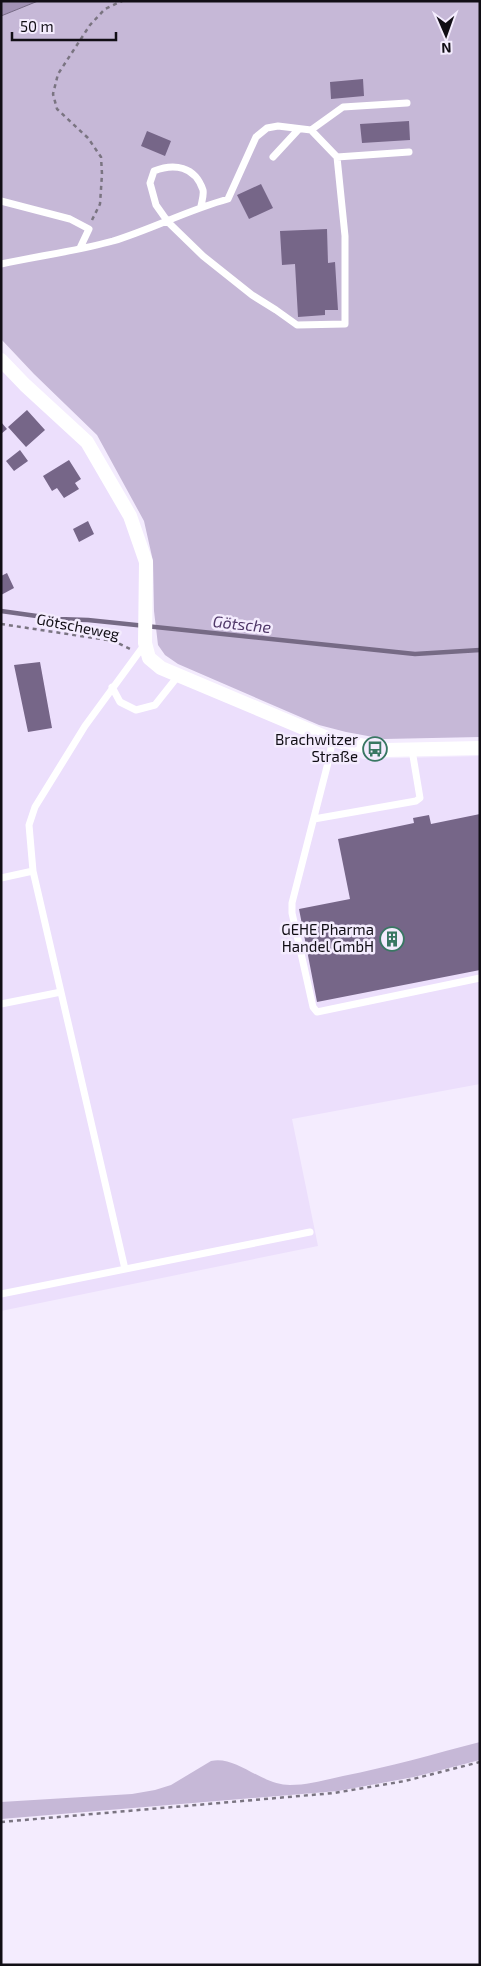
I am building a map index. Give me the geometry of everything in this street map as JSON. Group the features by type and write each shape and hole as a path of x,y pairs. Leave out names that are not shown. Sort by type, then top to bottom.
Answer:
{"street":[{"path":"1,360 25,385 87,442 130,516 146,562 146,610 141,648 160,668 332,740 375,749 480,748"}],"lane":[{"path":"1,264 112,241 168,222 202,206 228,199 256,137 267,128 278,126 298,130 311,130 343,107 406,103"},
{"path":"273,157 298,130"},
{"path":"202,206 203,191 196,177 182,167 166,166 154,171 150,183 156,205 168,222 204,256 252,296 276,310 296,325 344,324 345,236 337,157 311,130"},
{"path":"337,157 409,152"},
{"path":"1,201 70,219 88,229 80,248"},
{"path":"125,1269 32,872 29,825 35,807 85,726 141,648"},
{"path":"112,687 120,702 136,710 155,705 178,676"},
{"path":"332,740 330,755 292,903 292,913 313,1008 317,1012 480,978"},
{"path":"314,819 416,801 420,798 412,750"},
{"path":"1,878 32,872"},
{"path":"1,1004 61,992"},
{"path":"1,1294 310,1232"}],"path":[{"path":"88,229 100,204 101,157 88,138 57,109 53,94 58,74 90,25 105,9 122,1"},
{"name":"Götscheweg","path":"1,624 114,641 141,648"},
{"path":"1,1822 334,1793 405,1781 480,1762"}],"shaded area":[{"path":"1,1 38,1 1,16"},
{"path":"38,1 480,1 480,737 384,739 319,725 178,664 165,655 158,645 154,611 153,561 144,521 97,435 1,339 1,16"},
{"path":"1,360 87,442 146,562 145,643 160,668 363,759 480,756 480,1084 292,1119 318,1246 1,1311"},
{"path":"480,1742 480,1760 414,1777 338,1791 1,1819 1,1802 132,1794 155,1790 171,1785 211,1761 230,1762 279,1784 297,1785 377,1769"}],"building":[{"path":"363,79 364,96 331,99 330,82"},
{"path":"409,121 410,140 362,143 360,124"},
{"path":"147,131 171,141 165,156 141,146"},
{"path":"261,184 273,208 249,219 237,195"},
{"path":"327,229 328,263 335,262 338,310 325,310 325,315 298,317 295,264 282,265 280,231"},
{"path":"27,410 45,430 26,447 8,427"},
{"path":"1,422 7,429 1,434"},
{"path":"20,450 28,461 14,471 6,461"},
{"path":"69,460 81,479 75,483 79,489 64,498 57,488 52,491 43,476"},
{"path":"88,521 94,534 79,542 73,529"},
{"path":"7,573 14,588 1,595 1,576"},
{"path":"40,662 52,728 28,732 14,665"},
{"name":"GEHE Pharma Handel GmbH","path":"480,814 480,970 317,1002 299,909 350,899 338,839 414,823 413,818 429,815 431,824"}],"waterway":[{"name":"Götsche","path":"1,611 58,619 88,620 415,654 480,650"}],"place":[{"name":"Brachwitzer Straße","path":"375,749"},
{"name":"GEHE Pharma Handel GmbH","path":"392,939"}]}
